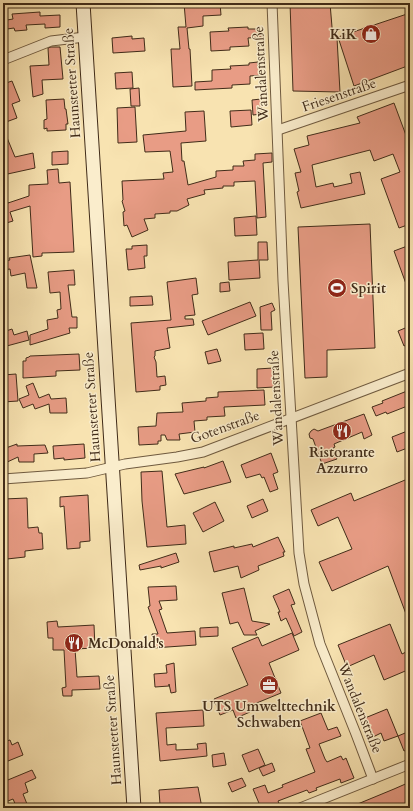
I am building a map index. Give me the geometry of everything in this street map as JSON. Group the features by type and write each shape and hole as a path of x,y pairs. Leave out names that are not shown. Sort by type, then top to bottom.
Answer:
{"main road":[{"name":"Haunstetter Straße","path":"83,3 134,808"}],"street":[{"name":"Wandalenstraße","path":"272,3 283,281 299,553 304,584 320,644 373,779"},
{"path":"3,60 51,41 85,37"},
{"name":"Friesenstraße","path":"278,130 410,85"},
{"name":"Gotenstraße","path":"3,479 88,473 125,464 203,452 410,372"},
{"path":"300,808 410,764"}],"building":[{"path":"184,3 220,3 221,15 203,16 203,26 187,28 192,86 173,87 171,49 180,49 178,27 186,27"},
{"path":"290,3 330,3 333,39 337,38 340,92 293,91"},
{"path":"40,12 40,16 60,15 60,27 45,28 45,24 26,25 27,30 15,31 14,28 7,29 7,20 13,19 12,14"},
{"path":"410,13 410,65 354,86 338,37"},
{"path":"248,27 248,29 261,29 262,37 248,38 249,46 230,47 230,50 211,51 210,32 229,31 228,28"},
{"path":"132,36 132,39 144,38 145,51 113,53 112,38"},
{"path":"60,47 63,79 42,80 43,94 33,97 30,66 49,65 48,48"},
{"path":"258,62 258,67 263,67 263,75 250,76 250,84 232,85 232,88 195,90 195,82 212,81 212,70 231,69 230,66 249,65 249,63"},
{"path":"132,72 133,88 116,89 115,73"},
{"path":"12,81 20,101 12,104 17,118 6,122 5,120 3,121 3,84"},
{"path":"139,88 140,106 131,106 130,89"},
{"path":"64,99 68,124 66,124 66,130 47,131 47,128 44,129 44,120 47,119 46,100"},
{"path":"261,99 262,114 253,115 252,100"},
{"path":"394,103 410,146 410,224 399,228 381,179 400,172 393,154 374,161 370,150 312,165 316,187 333,183 334,187 352,183 350,174 360,172 365,194 301,208 297,192 299,191 295,173 301,172 294,149 309,145 307,136 360,123 357,117"},
{"path":"135,107 137,142 118,143 117,108"},
{"path":"251,110 252,125 231,127 230,111"},
{"path":"204,111 206,141 181,143 182,161 184,161 188,185 216,177 216,171 233,170 233,166 244,166 243,161 255,160 255,154 272,153 272,162 263,163 266,217 257,218 255,181 234,182 234,186 223,186 223,188 204,190 205,194 187,199 189,205 177,211 155,214 155,218 144,219 148,230 132,237 127,225 124,226 123,212 125,211 122,201 122,181 164,179 163,173 173,172 170,151 145,152 143,135 186,131 185,112"},
{"path":"3,128 15,157 33,153 35,168 3,175"},
{"path":"68,151 68,164 52,165 52,152"},
{"path":"58,169 59,183 70,182 74,252 42,253 42,256 33,257 30,206 10,212 13,221 3,224 3,195 5,195 8,203 29,196 29,185 48,184 47,170"},
{"path":"256,216 257,235 235,236 234,218"},
{"name":"Spirit","path":"370,224 375,348 327,350 327,377 305,378 298,227"},
{"path":"258,242 267,242 268,260 259,260 260,278 229,280 228,262 258,260"},
{"path":"147,245 147,256 144,256 145,268 128,270 126,249 132,249 132,246"},
{"path":"410,245 410,292 409,292 394,251"},
{"path":"30,255 37,288 27,288 25,273 11,276 10,269 3,270 3,261 10,260 9,258"},
{"path":"74,270 75,285 68,285 72,317 77,317 77,328 69,328 70,333 30,345 30,335 48,329 47,320 58,318 57,310 61,309 60,292 50,293 48,272"},
{"path":"196,278 198,294 192,295 195,315 185,316 185,319 193,319 194,325 167,328 170,348 155,351 154,357 156,362 157,377 165,376 166,385 160,386 160,390 136,392 131,323 171,320 167,282"},
{"path":"229,282 230,291 220,292 220,283"},
{"path":"152,296 153,305 130,306 130,297"},
{"path":"250,302 256,316 208,335 202,321"},
{"path":"272,303 275,310 271,312 272,330 261,330 260,307"},
{"path":"410,326 410,343 404,346 398,331"},
{"path":"12,329 14,335 27,331 29,340 3,347 3,332"},
{"path":"263,333 264,349 245,350 244,334"},
{"path":"217,349 221,361 208,364 205,352"},
{"path":"79,354 80,370 56,371 56,376 23,378 23,361 26,361 26,358 30,356"},
{"path":"273,368 274,387 257,388 257,369"},
{"path":"16,374 18,401 3,402 3,375"},
{"path":"33,383 39,398 49,394 51,399 66,398 67,413 50,413 49,404 35,409 33,404 23,408 19,399 29,395 26,386"},
{"path":"264,390 265,405 224,407 225,416 207,417 207,420 194,421 195,432 179,434 180,440 167,440 165,435 161,435 161,441 158,441 158,444 139,445 138,427 156,426 157,413 183,412 182,403 206,401 206,398 218,397 218,392"},
{"path":"407,391 410,399 410,405 387,414 386,412 376,416 372,407 383,403 382,401"},
{"path":"364,414 372,435 364,439 362,432 334,444 335,447 333,448 337,459 322,464 313,439 310,438 309,434 311,431 314,429 318,431"},
{"path":"410,430 410,447 397,452 392,437"},
{"path":"17,444 17,446 45,445 48,453 34,454 34,462 19,462 18,457 3,464 3,449"},
{"path":"84,444 85,458 64,460 64,458 54,459 53,446"},
{"path":"271,453 278,472 273,474 278,489 270,492 264,477 262,478 260,474 246,478 241,465"},
{"path":"223,461 231,482 184,494 175,474 204,468"},
{"path":"162,471 167,527 185,525 186,544 147,547 142,501 141,472"},
{"path":"410,478 409,622 388,566 332,591 319,562 352,549 338,517 318,526 311,510 351,493 354,501"},
{"path":"88,495 90,541 80,542 80,548 67,549 64,506 60,507 60,497"},
{"path":"27,498 28,528 38,527 39,533 42,533 43,549 25,551 25,557 7,559 3,516 4,499"},
{"path":"263,499 268,511 252,518 247,506"},
{"path":"215,502 224,521 203,532 193,513"},
{"path":"278,537 285,552 283,552 284,556 258,566 259,570 241,578 238,566 214,572 209,552 234,546 234,548 252,544 253,547"},
{"path":"176,553 179,562 161,568 161,566 140,570 139,565"},
{"path":"176,586 177,600 159,601 162,609 159,610 167,633 195,631 196,645 153,648 152,634 158,634 148,607 150,606 148,587"},
{"path":"244,588 252,621 270,624 255,631 257,635 244,635 238,622 230,624 222,593"},
{"path":"289,589 295,604 291,605 302,632 294,636 286,618 281,621 278,612 280,612 273,596"},
{"path":"57,621 58,627 94,625 95,648 75,649 77,677 99,676 100,689 72,690 72,696 63,696 62,688 66,687 64,650 53,650 53,638 48,638 47,622"},
{"path":"390,624 402,654 410,650 410,669 384,680 374,655 347,667 338,645"},
{"path":"218,627 218,636 200,637 200,628"},
{"path":"292,633 299,650 269,663 281,693 247,707 250,712 236,718 233,710 220,715 214,699 248,685 232,648 258,637 262,646"},
{"path":"174,663 176,692 171,693 169,684 169,686 155,687 154,674 167,673 166,665"},
{"path":"387,709 398,736 384,741 381,733 373,737 365,718"},
{"path":"203,710 204,726 166,728 167,745 176,744 176,750 198,749 197,744 206,743 207,756 160,761 156,713"},
{"path":"321,713 328,730 337,727 341,736 319,744 325,759 327,762 341,756 343,760 346,758 354,778 341,783 340,779 316,788 317,790 309,793 307,790 278,801 281,808 261,808 253,789 265,785 268,793 283,787 282,785 315,772 306,749 310,748 300,721"},
{"path":"410,731 410,749 404,751 398,736"},
{"path":"10,740 12,745 18,742 23,755 3,763 3,742"},
{"path":"258,749 265,765 249,772 242,755"},
{"path":"224,753 226,765 213,767 212,755"},
{"path":"272,763 275,771 263,776 259,768"},
{"path":"32,770 36,778 25,783 28,792 23,794 27,804 17,808 13,799 3,803 3,782"},
{"path":"242,778 246,786 232,792 228,783"},
{"path":"410,782 410,808 348,808 394,789"},
{"path":"198,787 202,808 163,808 162,804 160,805 159,790"}],"place":[{"name":"KiK","path":"371,34"},
{"name":"Spirit","path":"337,288"},
{"name":"Ristorante Azzurro","path":"342,431"},
{"name":"McDonald's","path":"74,643"},
{"name":"UTS Umwelttechnik Schwaben","path":"269,685"}]}
